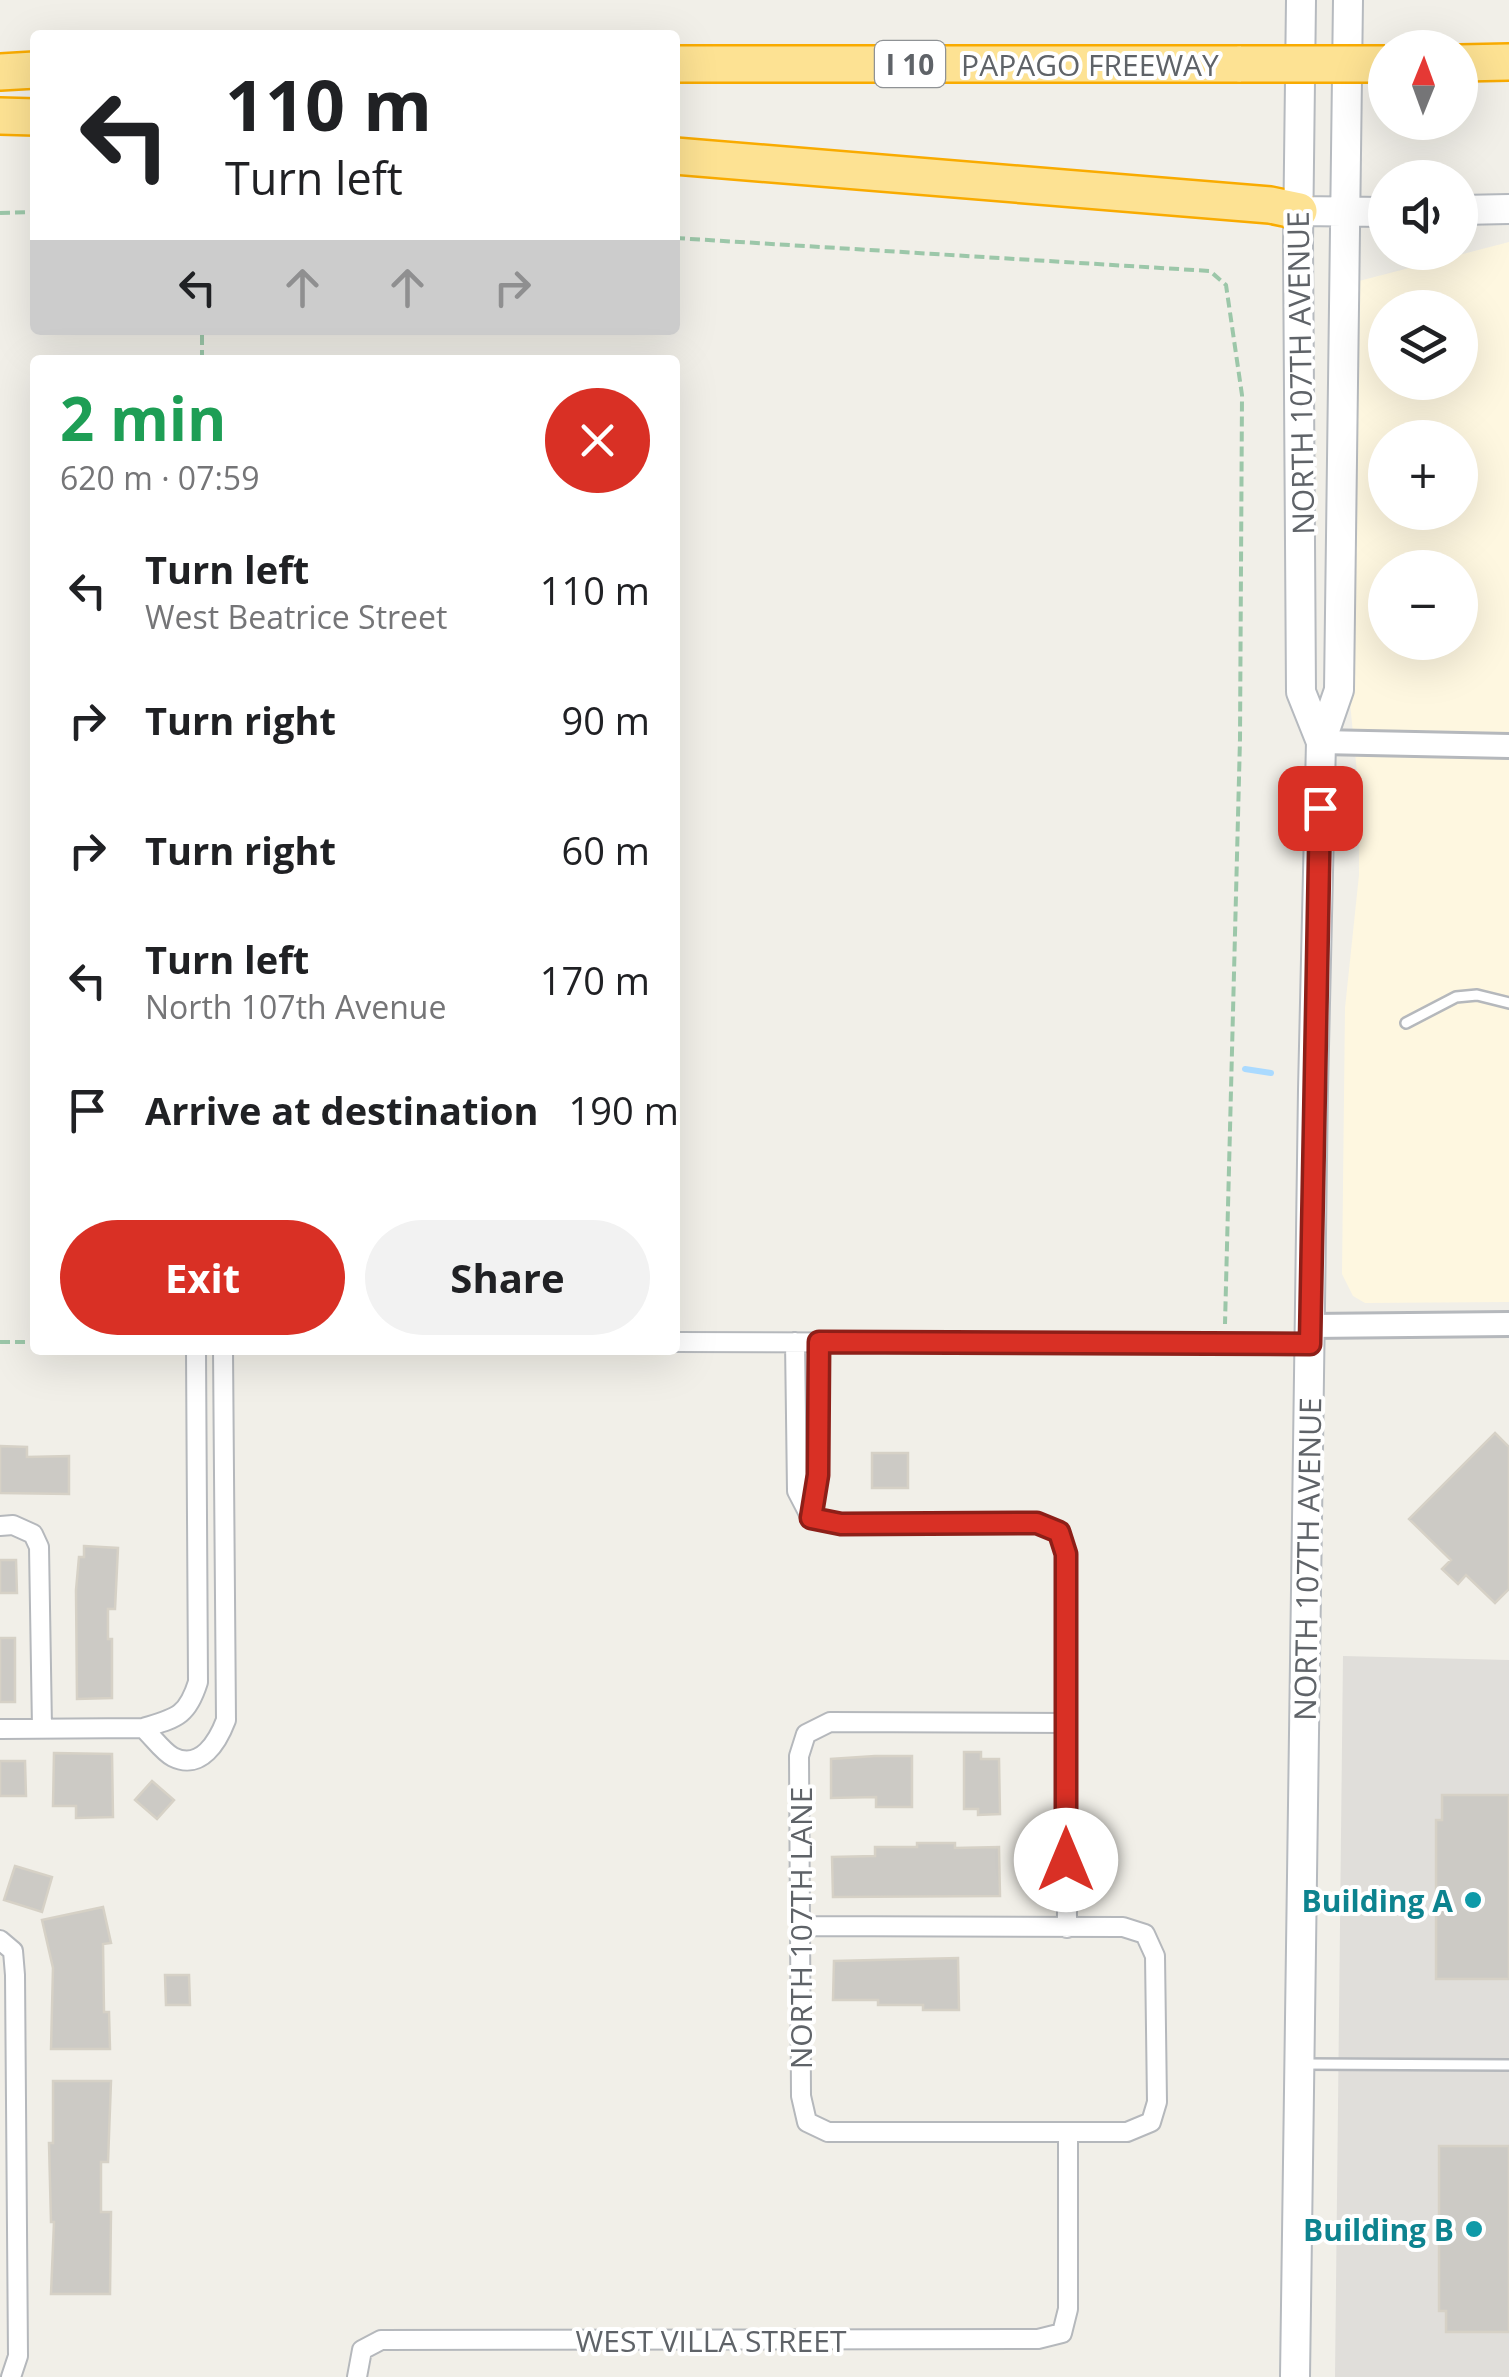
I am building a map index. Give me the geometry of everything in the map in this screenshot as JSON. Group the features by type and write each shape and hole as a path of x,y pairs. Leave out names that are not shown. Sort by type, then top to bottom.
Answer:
{"highway":[{"name":"PAPAGO FREEWAY","path":"680,64 1368,64"},
{"path":"0,72 30,70"},
{"path":"0,116 30,117"},
{"path":"680,156 1270,205 1298,211"}],"main road":[{"name":"NORTH 107TH AVENUE","path":"1302,0 1298,211 1301,692 1321,742"},
{"name":"NORTH 107TH AVENUE","path":"1294,2377 1321,742 1338,690 1348,0"},
{"path":"1478,209 1509,208"},
{"path":"1298,211 1368,212"}],"street":[{"path":"1321,742 1509,746"},
{"path":"680,1342 1224,1344 1509,1324"},
{"path":"795,1342 798,1491 811,1518"},
{"path":"811,1518 818,1461 819,1342"},
{"path":"0,1729 143,1728 178,1718 192,1702 198,1682 196,1355"},
{"path":"143,1728 174,1758 196,1759 216,1746 226,1720 223,1355"},
{"path":"796,1461 818,1461"},
{"path":"811,1518 841,1524 1037,1523 1059,1532 1066,1554 1066,1928"},
{"path":"0,1526 13,1526 33,1534 39,1547 42,1728"},
{"path":"198,1617 226,1617"},
{"name":"NORTH 107TH LANE","path":"1066,1723 830,1722 806,1734 799,1756 801,2096 807,2122 828,2132 1068,2132"},
{"path":"800,1926 1123,1927 1145,1934 1154,1956 1157,2102 1150,2122 1127,2132 1068,2132"},
{"path":"6,1946 9,2174 18,2356 11,2377"},
{"name":"WEST VILLA STREET","path":"357,2377 362,2350 381,2340 1038,2340 1062,2334 1068,2309 1068,2132"}],"lane":[{"path":"1406,1022 1456,997 1478,994 1509,1002"},
{"path":"1300,2064 1509,2065"}],"path":[{"path":"0,213 30,212"},
{"path":"680,238 1210,271 1226,284 1242,395 1240,739 1224,1344"},
{"path":"0,1342 30,1342"}],"shaded area":[{"path":"1509,242 1509,1302 1365,1303 1353,1296 1342,1274 1345,1008 1359,875 1359,793 1349,693 1359,281 1401,270 1478,270 1478,250"},
{"path":"1343,1656 1509,1660 1509,2377 1335,2377"}],"building":[{"path":"1495,1433 1509,1447 1509,1589 1495,1603 1466,1575 1458,1584 1442,1569 1451,1560 1409,1519"},
{"path":"0,1446 27,1447 27,1457 69,1456 69,1494 0,1493"},
{"path":"872,1453 908,1453 908,1488 872,1488"},
{"path":"84,1546 118,1548 115,1609 108,1609 112,1698 77,1699 76,1590"},
{"path":"0,1560 16,1560 17,1593 0,1593"},
{"path":"0,1638 15,1638 15,1702 0,1702"},
{"path":"964,1752 981,1752 981,1759 999,1759 1000,1814 978,1815 978,1809 964,1809"},
{"path":"54,1753 112,1754 113,1817 76,1818 76,1806 53,1806"},
{"path":"912,1756 912,1807 876,1807 876,1797 831,1798 831,1759"},
{"path":"0,1761 25,1761 26,1796 0,1796"},
{"path":"152,1781 174,1800 157,1819 135,1800"},
{"name":"Building A","path":"1442,1795 1509,1795 1509,1979 1436,1979 1436,1820 1442,1820"},
{"path":"917,1843 955,1843 955,1848 999,1847 1000,1896 833,1897 832,1857 875,1856 875,1847 917,1847"},
{"path":"15,1866 52,1877 42,1912 4,1900"},
{"path":"103,1907 111,1943 103,1944 104,2012 109,2012 110,2049 51,2049 53,1968 42,1920"},
{"path":"958,1958 959,2010 878,2005 878,2000 833,2000 834,1961"},
{"path":"165,1975 189,1975 190,2005 166,2005"},
{"path":"53,2081 111,2081 108,2162 101,2162 101,2212 111,2212 110,2294 51,2294 54,2222 49,2143 53,2143"},
{"name":"Building B","path":"1439,2146 1509,2146 1509,2332 1446,2332 1446,2311 1439,2311"}],"waterway":[{"path":"1245,1069 1271,1073"}],"place":[{"name":"Building A","path":"1473,1900"},
{"name":"Building B","path":"1474,2229"}],"route":[{"path":"1066,1860 1066,1554 1059,1532 1037,1523 841,1524 811,1518 818,1475 819,1342 1310,1344 1320,808"}]}
